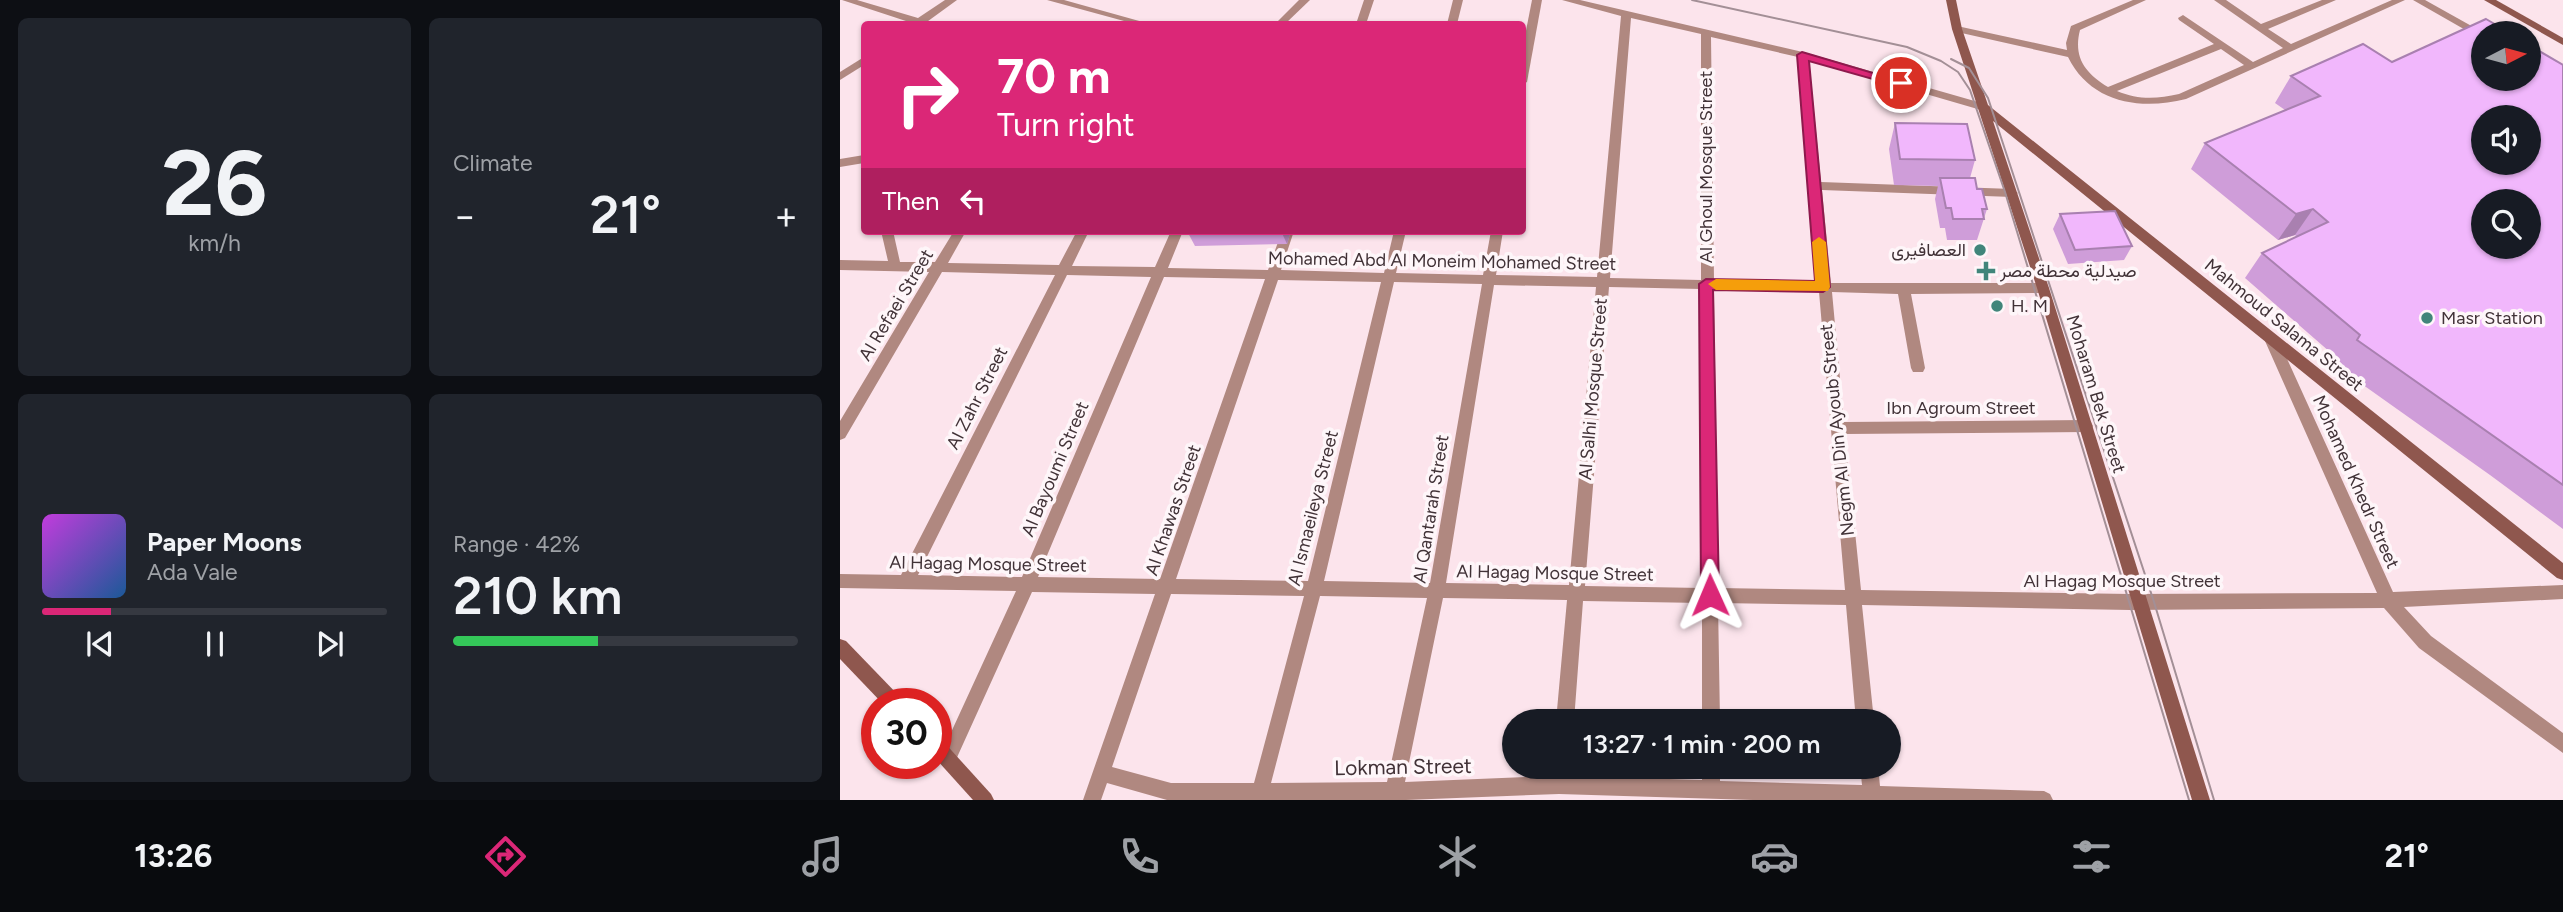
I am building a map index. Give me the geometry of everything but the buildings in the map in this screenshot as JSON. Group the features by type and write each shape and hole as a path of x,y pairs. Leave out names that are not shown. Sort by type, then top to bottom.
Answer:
{"main road":[{"name":"Moharam Bek Street","path":"1951,0 1957,29 2043,288 2201,800"},
{"path":"2489,0 2563,42"},
{"name":"Mahmoud Salama Street","path":"1982,106 2563,573"},
{"path":"840,647 880,688"},
{"path":"952,763 985,800"}],"street":[{"path":"847,0 912,21"},
{"path":"921,21 952,0"},
{"path":"1052,0 1133,21"},
{"path":"1283,21 1305,0"},
{"path":"1362,21 1369,0"},
{"path":"1453,21 1458,0"},
{"path":"1526,60 1537,0"},
{"path":"1567,0 1802,55 1982,106"},
{"path":"2141,0 2075,28 2071,54 2077,66 2105,92 2124,98 2164,102 2182,97 2400,0"},
{"path":"2219,0 2291,49"},
{"path":"2260,28 2331,0"},
{"path":"2418,0 2471,30"},
{"name":"Al Salhi Mosque Street","path":"1566,709 1626,15"},
{"path":"2183,18 2252,66"},
{"path":"1957,29 2071,54"},
{"name":"Al Ghoul Mosque Street","path":"1706,33 1711,709"},
{"path":"2105,92 2221,45"},
{"name":"Negm Al Din Ayoub Street","path":"1802,55 1864,709"},
{"path":"840,76 861,62"},
{"path":"840,163 861,160"},
{"path":"1814,186 2012,193"},
{"path":"888,235 895,266"},
{"name":"Al Refaei Street","path":"840,433 958,235"},
{"name":"Al Zahr Street","path":"906,582 1081,235"},
{"name":"Al Bayoumi Street","path":"952,732 1027,584 1175,235"},
{"name":"Al Khawas Street","path":"1092,800 1287,235"},
{"name":"Al Ismaeileya Street","path":"1260,792 1314,589 1399,235"},
{"name":"Al Qantarah Street","path":"1396,795 1437,591 1496,235"},
{"name":"Mohamed Abd Al Moneim Mohamed Street","path":"840,265 1904,289 2043,288"},
{"path":"1904,289 1919,368"},
{"name":"Mohamed Khedr Street","path":"2272,341 2388,600 2425,642 2563,744"},
{"name":"Ibn Agroum Street","path":"1836,428 2086,426"},
{"name":"Al Hagag Mosque Street","path":"840,581 2141,602 2388,600 2563,592"},
{"name":"Lokman Street","path":"1102,773 1171,792 1396,795 1559,785 1668,794 1711,790 2044,800"},
{"path":"1559,785 1560,779"},
{"path":"1711,779 1711,790"},
{"path":"1870,779 1871,794"}],"tram line":[{"path":"1692,0 1907,47 1941,61 1958,72 1970,90 2005,192 2189,800"},
{"path":"1951,59 1969,68 1988,98 2154,602 2214,800"}],"slow traffic":[{"path":"1716,284 1823,287 1819,242"}],"place":[{"name":"العصافيرى","path":"1980,250"},
{"name":"صيدلية محطة مصر","path":"1986,271"},
{"name":"H. M","path":"1997,306"},
{"name":"Masr Station","path":"2427,318"}],"route":[{"path":"1710,595 1706,284 1823,287 1802,55 1901,83"}]}
